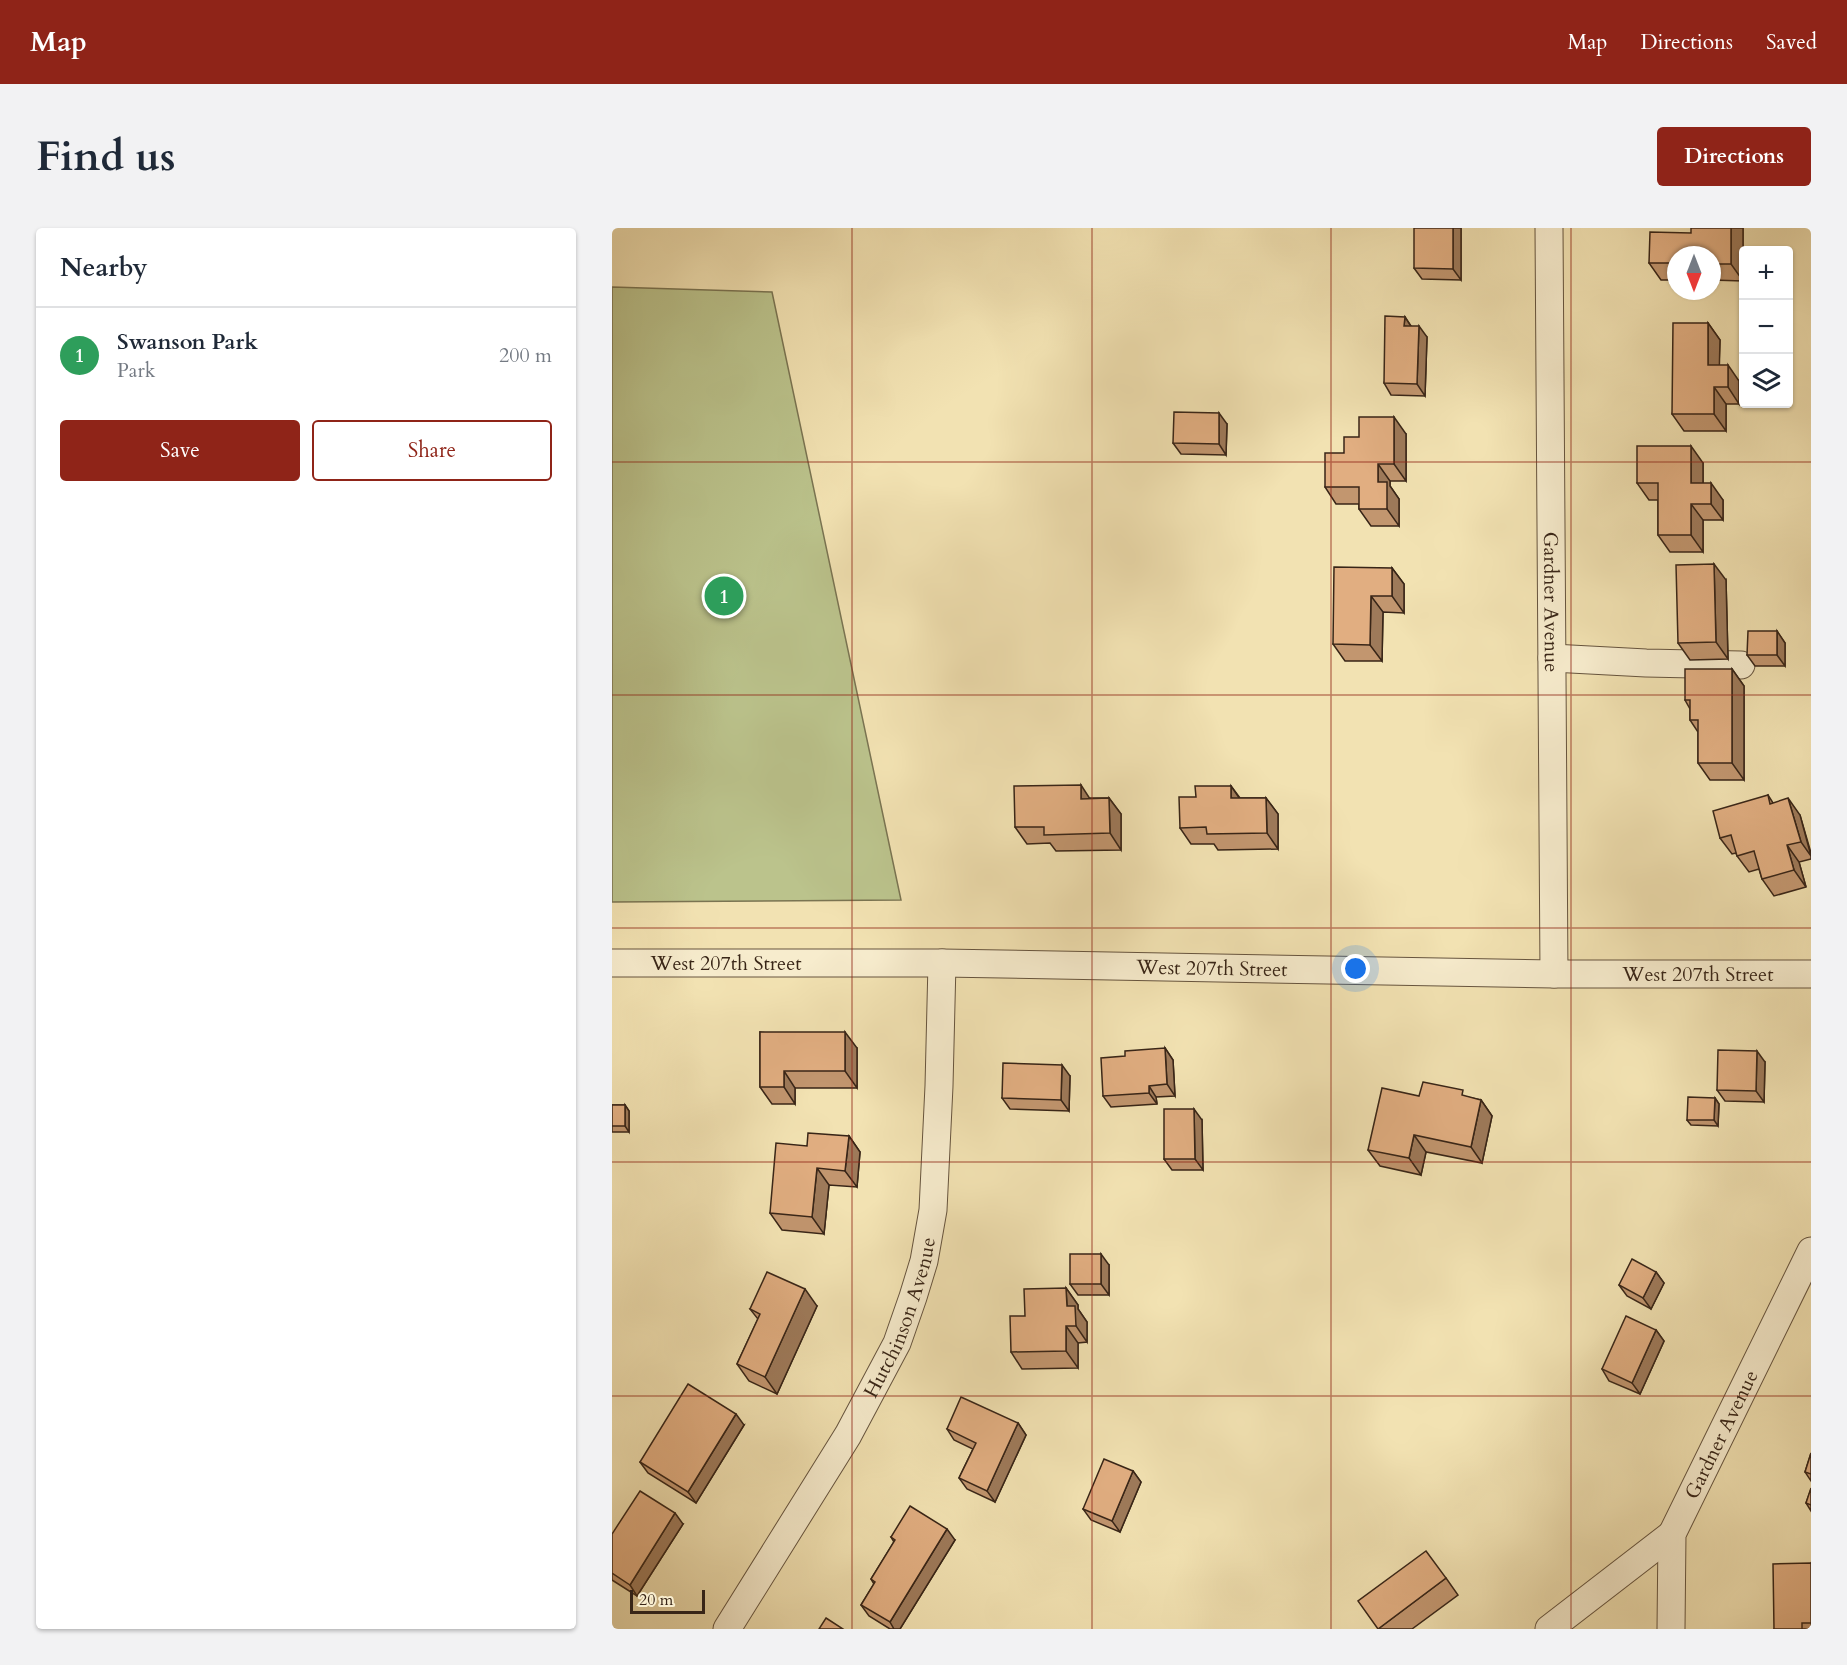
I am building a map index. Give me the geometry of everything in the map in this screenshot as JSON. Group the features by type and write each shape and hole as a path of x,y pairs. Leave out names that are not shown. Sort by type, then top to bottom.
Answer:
{"street":[{"name":"Gardner Avenue","path":"1549,228 1554,974"},
{"path":"1552,658 1741,665"},
{"name":"West 207th Street","path":"612,963 942,963 1554,974 1811,974"},
{"name":"Hutchinson Avenue","path":"727,1629 848,1435 897,1343 913,1297 924,1261 933,1210 942,963"},
{"name":"Gardner Avenue","path":"1671,1629 1672,1534 1811,1251"},
{"path":"1549,1629 1672,1534"}],"green space":[{"path":"612,287 772,292 901,900 612,902"}],"building":[{"path":"1414,228 1453,228 1453,269 1414,268"},
{"path":"1691,228 1731,228 1731,264 1721,264 1721,246 1667,246 1667,263 1649,263 1650,232 1691,233"},
{"path":"1385,316 1405,317 1404,326 1419,326 1417,384 1384,383"},
{"path":"1673,323 1708,323 1708,365 1728,365 1728,387 1714,387 1714,414 1672,414"},
{"path":"1174,412 1219,413 1219,444 1173,443"},
{"path":"1359,417 1394,417 1394,464 1378,464 1378,482 1387,482 1387,509 1359,509 1359,487 1325,487 1325,453 1344,453 1344,437 1359,437"},
{"path":"1637,446 1691,446 1691,483 1711,483 1711,504 1691,504 1691,535 1658,535 1658,483 1637,483"},
{"path":"1714,564 1716,642 1678,643 1676,565"},
{"path":"1334,567 1392,568 1392,596 1371,596 1370,645 1333,644"},
{"path":"1748,631 1777,631 1777,655 1747,655"},
{"path":"1685,669 1732,669 1732,763 1698,763 1698,720 1690,720 1690,700 1685,700"},
{"path":"1081,785 1081,799 1109,798 1110,833 1044,835 1044,827 1015,827 1014,786"},
{"path":"1195,786 1231,786 1231,798 1266,798 1267,833 1207,834 1206,827 1180,828 1179,797 1196,797"},
{"path":"1768,795 1770,804 1788,798 1801,842 1787,845 1794,870 1762,879 1754,851 1737,856 1731,835 1720,838 1713,811"},
{"path":"760,1032 845,1032 845,1071 784,1071 784,1087 760,1087"},
{"path":"1165,1048 1167,1084 1149,1086 1149,1093 1103,1096 1101,1058 1125,1056 1125,1051"},
{"path":"1718,1050 1757,1051 1756,1091 1717,1090"},
{"path":"1003,1063 1062,1065 1061,1100 1002,1098"},
{"path":"1423,1082 1463,1090 1462,1095 1481,1100 1471,1147 1414,1135 1409,1158 1368,1150 1382,1088 1419,1096"},
{"path":"1688,1097 1715,1098 1714,1120 1687,1120"},
{"path":"612,1105 625,1105 625,1126 612,1126"},
{"path":"1164,1109 1194,1109 1195,1159 1164,1159"},
{"path":"808,1133 849,1136 845,1171 817,1168 812,1217 770,1213 776,1143 807,1146"},
{"path":"1070,1254 1101,1254 1101,1284 1070,1284"},
{"path":"1632,1259 1656,1272 1643,1298 1619,1285"},
{"path":"767,1272 805,1289 765,1377 737,1364 760,1314 750,1309"},
{"path":"1066,1288 1067,1306 1075,1306 1076,1326 1066,1326 1066,1351 1011,1352 1010,1316 1025,1316 1024,1289"},
{"path":"1626,1316 1656,1330 1632,1383 1602,1369"},
{"path":"688,1384 736,1414 688,1492 640,1462"},
{"path":"961,1397 1018,1423 987,1491 959,1478 976,1443 947,1429"},
{"path":"1811,1453 1811,1474 1805,1472"},
{"path":"1104,1459 1133,1471 1112,1521 1083,1509"},
{"path":"1811,1488 1811,1505 1806,1503"},
{"path":"640,1491 675,1513 630,1585 612,1573 612,1534"},
{"path":"910,1506 947,1529 890,1622 861,1605 875,1582 871,1579 895,1540 891,1537"},
{"path":"1426,1551 1446,1578 1378,1629 1358,1601"},
{"path":"1811,1563 1811,1623 1802,1623 1802,1629 1774,1629 1773,1564"},
{"path":"826,1618 843,1629 819,1629"}],"place":[{"name":"Swanson Park","path":"724,596"}]}
